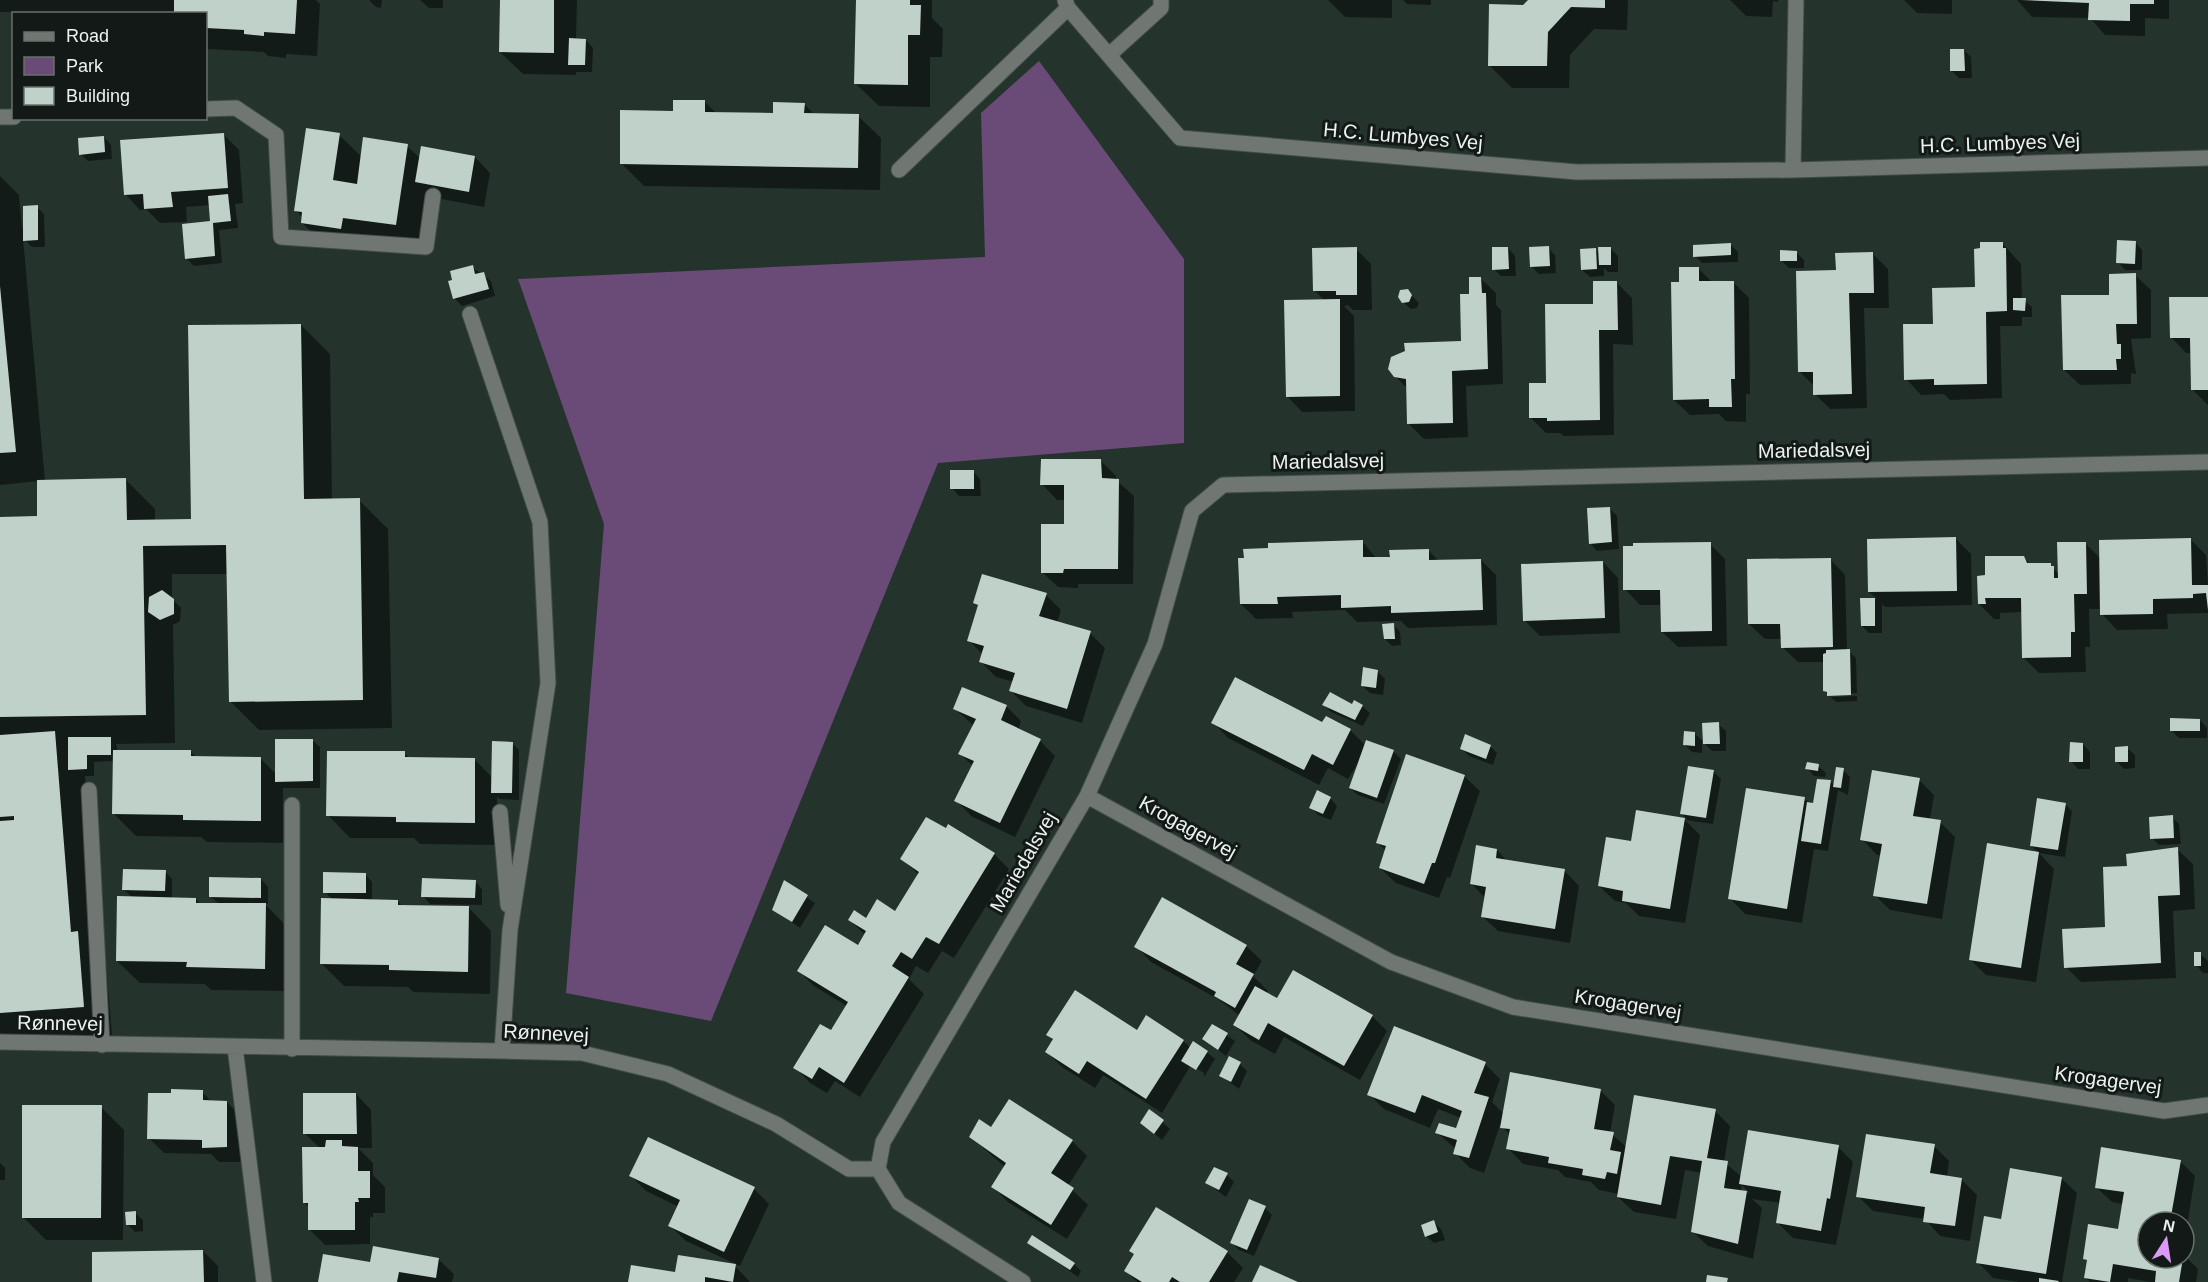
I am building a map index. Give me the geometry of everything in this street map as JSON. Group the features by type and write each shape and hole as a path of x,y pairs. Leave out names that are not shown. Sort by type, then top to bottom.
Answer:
{"street":[{"path":"1109,55 1161,8 1161,0"},
{"path":"1793,170 1796,0"},
{"name":"H.C. Lumbyes Vej","path":"899,170 1067,4 1180,138 1577,172 1793,170 2208,158"},
{"path":"207,109 236,108 276,135 281,237 426,247 433,196"},
{"path":"470,314 540,522 548,683 510,930 501,1050"},
{"name":"Mariedalsvej","path":"878,1169 883,1142 1087,796 1155,644 1192,511 1223,485 2208,462"},
{"path":"89,789 102,1044"},
{"name":"Krogagervej","path":"1087,796 1391,962 1513,1007 2164,1111 2208,1105"},
{"path":"292,805 292,1049"},
{"path":"500,812 510,930"},
{"name":"Rønnevej","path":"0,1042 582,1053 668,1074 776,1124 849,1168 878,1169"},
{"path":"235,1047 264,1282"},
{"path":"878,1169 899,1203 1023,1282"}],"green space":[{"path":"1039,61 1184,259 1184,443 938,463 711,1021 566,993 604,524 518,279 985,257 981,113"}],"building":[{"path":"174,0 297,0 295,34 264,32 264,36 244,34 244,30 207,28 207,12 174,12"},
{"path":"500,0 554,0 554,53 499,52"},
{"path":"856,0 910,0 910,5 921,5 920,35 908,35 908,85 854,84"},
{"path":"1528,0 1605,0 1605,8 1571,7 1548,32 1547,66 1488,66 1489,4 1523,5"},
{"path":"2021,0 2154,0 2154,4 2130,4 2130,21 2088,20 2089,3"},
{"path":"569,38 586,39 585,65 568,65"},
{"path":"1950,49 1964,49 1965,71 1950,71"},
{"path":"673,100 705,100 705,112 773,113 773,102 805,103 804,113 859,114 858,168 620,164 620,110 673,111"},
{"path":"306,128 340,133 333,180 357,184 363,137 408,144 396,225 343,218 341,229 301,223 302,212 294,211"},
{"path":"224,133 228,188 171,192 173,207 144,209 143,194 124,195 120,140"},
{"path":"104,136 105,152 79,155 78,138"},
{"path":"421,146 475,156 469,192 415,182"},
{"path":"228,194 231,221 213,223 215,256 185,259 182,224 210,221 208,196"},
{"path":"38,205 38,240 23,241 23,206"},
{"path":"2117,240 2136,241 2135,264 2116,263"},
{"path":"1980,242 2003,242 2003,248 2006,248 2007,311 1986,312 1987,384 1934,385 1934,379 1904,380 1903,324 1933,324 1932,288 1975,287 1974,249 1980,248"},
{"path":"1731,243 1731,255 1693,257 1693,245"},
{"path":"1549,246 1550,266 1530,267 1529,247"},
{"path":"1357,247 1357,295 1336,295 1336,291 1313,291 1312,248"},
{"path":"1492,247 1508,247 1509,269 1492,270"},
{"path":"1598,247 1611,247 1611,265 1599,265"},
{"path":"1596,248 1597,269 1581,270 1580,249"},
{"path":"1780,250 1797,251 1797,261 1780,261"},
{"path":"1873,252 1874,293 1849,293 1852,394 1813,395 1813,372 1798,372 1796,271 1836,270 1835,253"},
{"path":"473,265 475,274 484,272 489,289 453,299 448,281 452,280 450,271"},
{"path":"1679,267 1699,267 1699,281 1734,281 1735,379 1731,379 1732,407 1709,407 1709,399 1673,400 1671,282 1679,282"},
{"path":"2136,273 2137,324 2116,324 2117,344 2121,344 2121,359 2116,359 2117,370 2063,370 2061,295 2109,295 2109,274"},
{"path":"1469,277 1481,277 1482,293 1486,293 1488,369 1452,371 1453,423 1407,424 1406,379 1394,377 1388,369 1391,357 1405,351 1404,343 1461,341 1460,294 1469,294"},
{"path":"1593,281 1617,281 1618,330 1599,330 1600,420 1547,421 1547,418 1529,418 1529,383 1546,383 1545,304 1593,304"},
{"path":"0,286 16,452 0,453"},
{"path":"1408,289 1412,295 1409,302 1402,303 1398,297 1400,290"},
{"path":"2169,297 2208,297 2208,390 2191,390 2190,338 2170,338"},
{"path":"2013,298 2026,298 2025,311 2013,310"},
{"path":"1340,299 1340,396 1286,397 1284,300"},
{"path":"301,324 304,499 360,498 363,700 229,702 226,545 143,546 146,715 0,717 0,517 37,516 37,480 126,478 127,520 191,519 188,325"},
{"path":"1041,459 1101,459 1102,478 1119,479 1118,569 1064,569 1063,573 1041,573 1041,524 1064,524 1064,485 1040,485"},
{"path":"950,470 974,470 974,489 950,489"},
{"path":"1610,507 1612,542 1589,544 1587,508"},
{"path":"1956,537 1957,591 1868,592 1867,539"},
{"path":"2191,538 2192,585 2208,585 2208,610 2206,593 2193,594 2193,598 2153,599 2153,614 2100,615 2099,540"},
{"path":"1363,540 1363,557 1390,557 1389,550 1429,549 1429,560 1481,559 1483,610 1391,613 1391,606 1341,608 1341,595 1277,597 1278,604 1240,604 1238,558 1244,558 1243,549 1268,548 1268,543"},
{"path":"1711,542 1712,631 1661,632 1660,590 1623,590 1623,546 1633,546 1633,543"},
{"path":"2057,542 2086,542 2087,594 2074,594 2075,632 2071,632 2071,657 2022,658 2021,598 1985,598 1986,604 1978,604 1977,576 1985,575 1985,556 2024,556 2027,563 2051,563 2051,566 2054,566 2054,578 2058,578"},
{"path":"1831,558 1833,647 1781,648 1780,624 1748,624 1747,559"},
{"path":"1603,561 1605,618 1523,621 1521,564"},
{"path":"982,574 1047,593 1039,616 1091,631 1067,709 1009,691 1015,673 979,662 984,646 967,641 978,605 973,603"},
{"path":"162,590 174,599 174,614 160,620 148,612 149,597"},
{"path":"1860,598 1875,598 1875,626 1861,626"},
{"path":"1394,623 1395,639 1384,639 1382,624"},
{"path":"1850,649 1851,695 1827,696 1827,692 1823,691 1823,654 1826,650"},
{"path":"1363,667 1378,670 1376,688 1361,686"},
{"path":"1235,677 1322,722 1326,716 1351,729 1333,765 1312,754 1304,770 1211,723"},
{"path":"962,687 1007,705 1001,720 1041,739 1000,823 954,801 974,761 958,754 976,719 953,709"},
{"path":"1330,692 1352,704 1354,700 1363,705 1355,720 1322,705"},
{"path":"2170,718 2200,719 2200,731 2170,731"},
{"path":"1719,722 1720,744 1703,744 1702,723"},
{"path":"55,731 71,932 78,931 84,1007 0,1013 0,821 14,820 14,816 0,817 0,735"},
{"path":"1684,731 1695,732 1695,746 1683,745"},
{"path":"1465,734 1491,745 1486,759 1460,749"},
{"path":"68,737 111,737 111,755 87,755 87,769 68,770"},
{"path":"275,739 313,739 313,781 275,782"},
{"path":"1366,740 1394,750 1377,798 1349,788"},
{"path":"492,741 513,742 512,793 491,793"},
{"path":"2070,742 2083,743 2083,762 2069,762"},
{"path":"2128,746 2128,762 2115,762 2115,747"},
{"path":"113,750 191,750 191,756 261,757 261,821 183,820 183,815 112,814"},
{"path":"327,751 405,751 405,757 475,758 475,823 396,822 396,817 326,816"},
{"path":"1406,754 1465,775 1435,863 1432,863 1424,884 1379,868 1386,846 1376,843"},
{"path":"1807,762 1819,764 1818,771 1805,769"},
{"path":"1688,766 1714,770 1706,818 1680,814"},
{"path":"1836,767 1844,768 1841,788 1833,787"},
{"path":"1872,770 1920,778 1913,816 1941,820 1927,904 1873,896 1882,844 1860,840"},
{"path":"1817,779 1831,780 1821,844 1801,841 1807,802 1813,803"},
{"path":"1746,788 1805,797 1787,909 1728,899"},
{"path":"1317,790 1331,797 1323,814 1309,808"},
{"path":"2037,798 2066,803 2058,850 2030,846"},
{"path":"1636,810 1685,818 1670,909 1622,901 1623,891 1598,886 1606,837 1631,841"},
{"path":"2173,815 2174,838 2150,839 2149,817"},
{"path":"926,817 946,828 948,824 995,853 939,944 926,937 912,959 901,952 892,966 909,977 844,1083 819,1067 812,1079 793,1068 820,1024 831,1030 848,1002 797,971 825,925 858,945 866,931 848,920 854,910 866,918 877,899 895,911 919,872 900,859"},
{"path":"1987,843 2039,852 2021,968 1969,960"},
{"path":"1476,845 1497,849 1496,858 1565,869 1555,929 1481,917 1486,887 1470,884"},
{"path":"2178,847 2180,895 2158,896 2161,963 2064,968 2062,929 2105,927 2103,867 2127,866 2126,854"},
{"path":"123,869 166,870 165,891 122,890"},
{"path":"323,872 366,873 366,893 323,893"},
{"path":"209,877 261,878 261,898 209,897"},
{"path":"422,878 476,880 475,898 421,897"},
{"path":"784,880 808,895 792,922 772,910"},
{"path":"117,896 196,898 196,903 266,903 265,969 186,967 187,962 116,961"},
{"path":"1162,897 1247,945 1236,964 1254,974 1235,1008 1214,996 1216,992 1134,947"},
{"path":"321,898 398,900 398,905 469,906 468,972 389,970 389,965 320,964"},
{"path":"2194,952 2201,952 2201,966 2194,966"},
{"path":"1293,970 1373,1015 1344,1066 1268,1023 1259,1040 1233,1025 1255,986 1277,998"},
{"path":"1075,990 1137,1030 1146,1015 1184,1040 1146,1099 1087,1061 1079,1074 1045,1052 1053,1039 1046,1035"},
{"path":"1212,1024 1228,1033 1218,1050 1202,1039"},
{"path":"1394,1026 1486,1062 1474,1093 1489,1097 1469,1158 1453,1154 1457,1140 1435,1133 1439,1123 1456,1128 1462,1111 1422,1095 1415,1113 1367,1095"},
{"path":"1193,1041 1208,1051 1196,1070 1181,1061"},
{"path":"1229,1056 1241,1062 1231,1082 1219,1076"},
{"path":"1510,1072 1601,1089 1594,1129 1614,1132 1610,1150 1621,1152 1617,1174 1607,1172 1605,1179 1582,1175 1583,1169 1548,1163 1549,1157 1506,1149 1510,1129 1500,1128"},
{"path":"171,1089 203,1090 203,1100 227,1101 227,1147 202,1148 202,1140 147,1139 148,1093 171,1093"},
{"path":"303,1093 356,1093 357,1134 303,1134"},
{"path":"1634,1095 1716,1109 1707,1158 1728,1161 1724,1188 1747,1191 1738,1244 1691,1232 1702,1161 1670,1156 1661,1205 1617,1197"},
{"path":"1009,1099 1073,1140 1051,1173 1074,1188 1051,1225 991,1187 1006,1163 969,1137 979,1119 991,1127"},
{"path":"22,1105 102,1105 101,1218 22,1218"},
{"path":"1149,1109 1164,1120 1154,1134 1140,1123"},
{"path":"1748,1130 1839,1145 1830,1199 1827,1198 1821,1231 1776,1223 1781,1191 1739,1184"},
{"path":"1866,1134 1935,1144 1930,1173 1962,1178 1955,1226 1923,1222 1925,1207 1856,1197"},
{"path":"648,1137 755,1187 724,1252 668,1226 680,1200 629,1176"},
{"path":"326,1140 342,1140 342,1146 358,1147 358,1171 370,1171 370,1198 358,1198 359,1202 355,1202 355,1230 308,1230 308,1203 303,1203 302,1147 325,1147"},
{"path":"2101,1147 2181,1160 2172,1210 2136,1210 2136,1268 2113,1264 2110,1282 2084,1278 2087,1260 2083,1259 2088,1224 2118,1229 2124,1192 2095,1188"},
{"path":"1214,1167 1228,1173 1219,1190 1205,1183"},
{"path":"2010,1168 2062,1177 2046,1274 1976,1263 1984,1216 2001,1219"},
{"path":"1249,1199 1266,1206 1247,1250 1230,1243"},
{"path":"1156,1207 1228,1251 1209,1282 1180,1282 1172,1277 1169,1282 1142,1282 1124,1271 1134,1254 1129,1251"},
{"path":"136,1211 136,1225 126,1225 125,1212"},
{"path":"1434,1220 1438,1232 1425,1237 1421,1225"},
{"path":"1032,1235 1075,1263 1070,1270 1027,1243"},
{"path":"373,1246 439,1258 436,1278 399,1272 397,1282 318,1282 323,1254 370,1262"},
{"path":"203,1250 204,1282 92,1282 92,1252"},
{"path":"678,1255 736,1264 733,1282 705,1277 705,1282 628,1282 631,1265 675,1272"},
{"path":"1260,1265 1298,1282 1252,1282"},
{"path":"2150,1270 2181,1270 2179,1282 2155,1282 2156,1271"},
{"path":"1707,1275 1728,1278 1727,1282 1706,1282"},
{"path":"2039,1278 2059,1281 2039,1282"}]}
